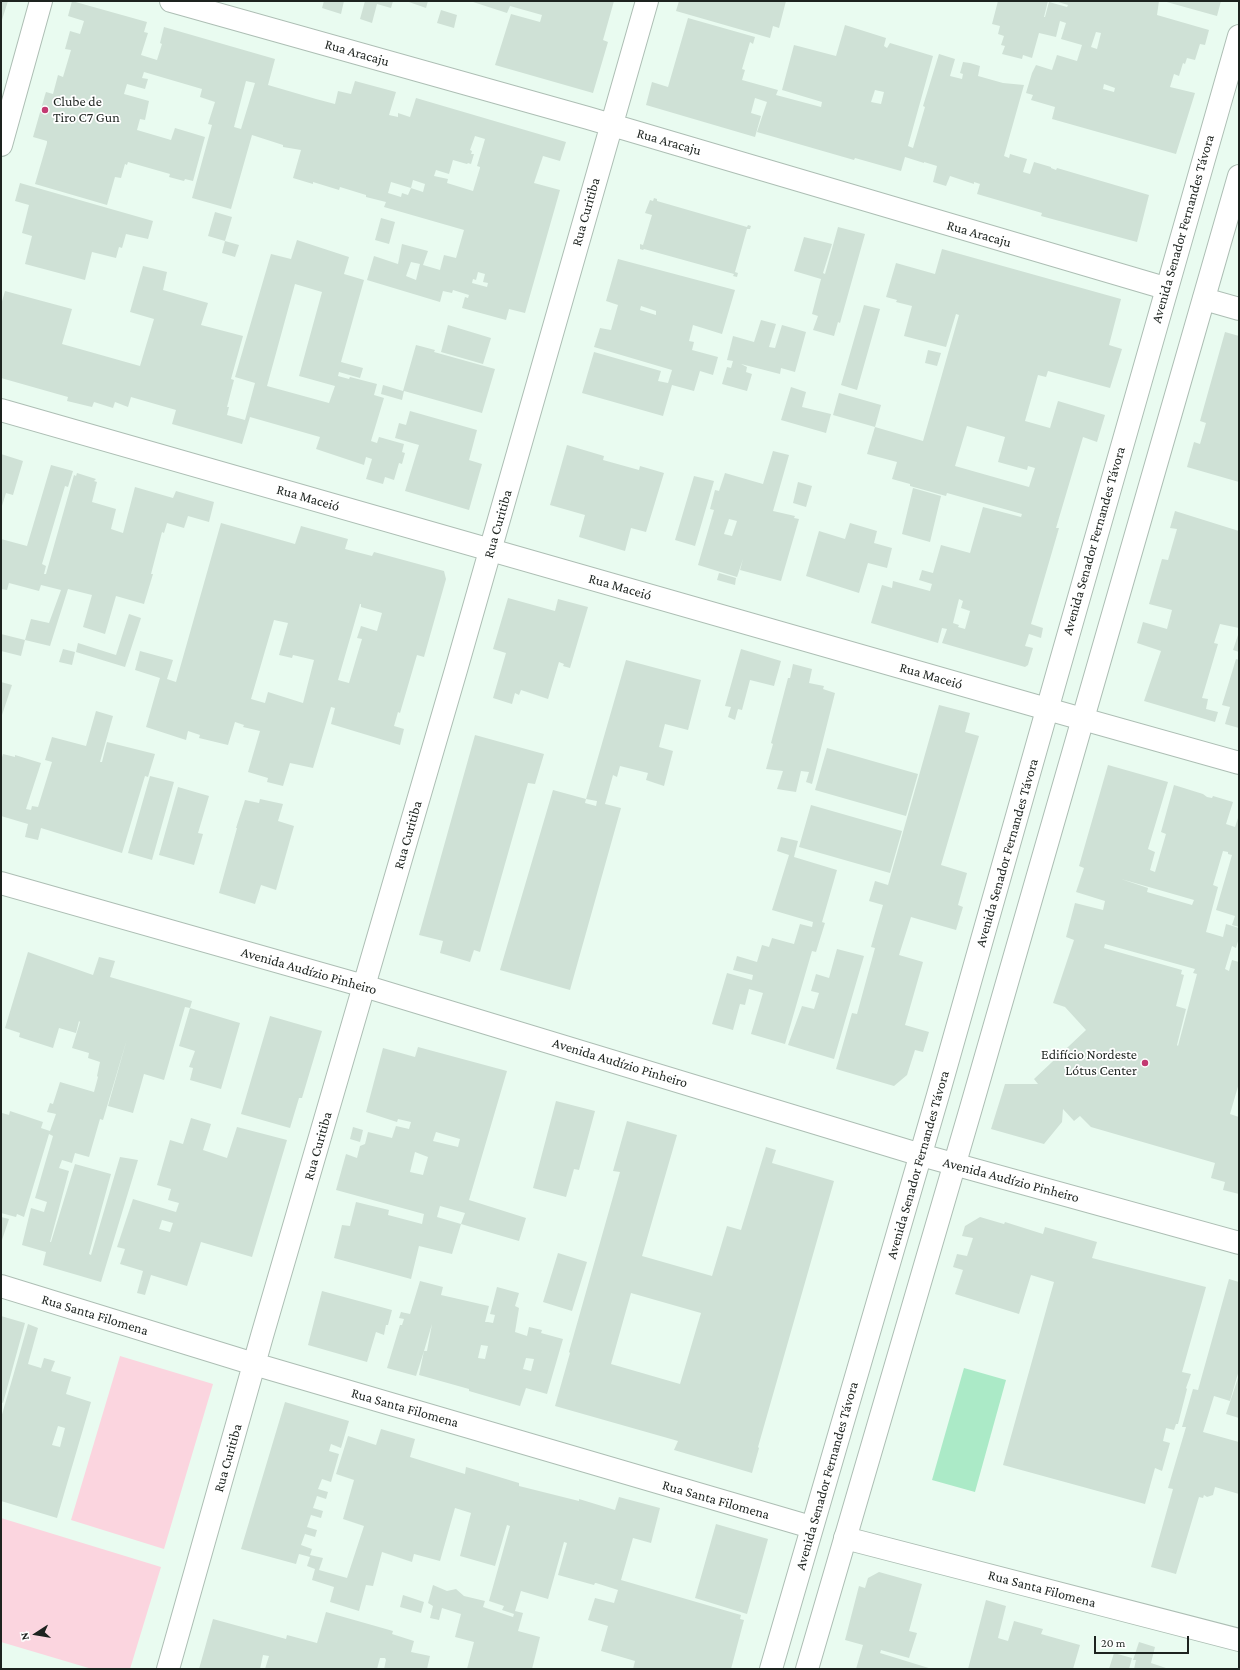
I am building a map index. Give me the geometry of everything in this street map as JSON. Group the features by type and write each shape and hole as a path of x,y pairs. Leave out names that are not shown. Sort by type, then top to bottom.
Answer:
{"street":[{"path":"1,145 41,1"},
{"name":"Rua Aracaju","path":"171,1 611,125 1165,288"},
{"name":"Rua Curitiba","path":"168,1669 254,1364 491,550 647,1"},
{"name":"Avenida Senador Fernandes Távora","path":"771,1669 921,1155 1165,288 1239,36"},
{"path":"807,1669 1239,176"},
{"path":"1204,299 1239,309"},
{"name":"Rua Maceió","path":"1,410 1239,763"},
{"name":"Avenida Audízio Pinheiro","path":"1,883 364,986 921,1155 1239,1243"},
{"name":"Rua Santa Filomena","path":"1,1286 254,1364 811,1528"},
{"name":"Rua Santa Filomena","path":"845,1538 1239,1640"}],"shaded area":[{"path":"120,1356 213,1384 164,1549 71,1520"},
{"path":"964,1368 1006,1380 975,1492 932,1480"},
{"path":"1,1518 161,1567 130,1669 92,1669 1,1642"}],"building":[{"path":"1,1 8,1 1,23"},
{"path":"72,1 147,22 144,32 148,33 141,55 157,60 162,44 160,43 164,27 275,59 268,85 316,99 335,104 338,91 351,94 355,81 396,92 389,115 398,117 398,113 410,117 416,98 566,142 560,161 543,156 534,183 560,190 525,313 509,309 506,320 462,308 465,297 468,298 469,295 453,290 452,293 443,291 440,302 367,280 374,256 398,264 402,244 428,251 423,265 440,270 444,255 456,258 464,230 384,207 386,202 366,197 366,195 340,187 339,190 293,178 301,150 283,147 283,145 252,135 231,209 192,198 212,125 208,124 215,102 200,97 202,89 144,72 142,78 148,79 145,89 127,84 124,94 149,101 145,120 140,119 137,130 171,140 175,128 205,137 193,181 185,179 184,181 169,177 170,174 128,162 127,165 125,164 121,178 115,177 107,205 35,184 47,143 47,141 33,137 45,95 46,92 53,94 58,75 63,77 71,50 65,49 70,31 80,34 84,21 68,16","holes":["246,81 255,83 241,129 234,127","75,100 99,107 98,109 74,102","475,136 485,139 477,166 480,168 473,191 447,183 448,179 434,176 436,170 449,174 453,160 471,164 474,154 471,154 472,151 470,150","413,180 425,184 423,192 411,188","391,182 411,188 408,195 402,193 401,197 388,193","411,262 420,264 416,280 406,276","478,272 485,274 483,282 488,283 487,287 472,283 473,279 476,280"]},
{"path":"324,1 344,1 341,14 322,8"},
{"path":"365,1 393,1 391,8 377,4 372,23 360,19"},
{"path":"406,1 428,1 426,8"},
{"path":"470,1 614,1 603,40 608,42 593,93 495,65 511,14 540,22 542,15 510,6 507,13"},
{"path":"679,1 786,1 779,28 773,26 770,38 676,11"},
{"path":"998,1 1048,1 1045,17 1049,2 1067,7 1068,5 1055,1 1159,1 1157,15 1209,30 1205,45 1200,44 1195,60 1187,58 1185,64 1183,63 1179,76 1174,74 1170,87 1195,93 1176,154 1052,119 1055,107 1031,100 1033,95 1026,93 1036,65 1052,70 1057,55 1077,61 1082,45 1061,39 1066,23 1060,21 1056,37 1039,33 1032,58 1023,55 1022,59 1002,54 1005,46 1001,45 1004,36 998,34 1000,26 992,24","holes":["1096,32 1101,33 1097,49 1091,47","1104,84 1115,88 1114,92 1103,89"]},
{"path":"1163,1 1221,1 1217,16"},
{"path":"441,10 457,15 454,28 437,23"},
{"path":"688,18 755,37 753,44 750,42 742,69 745,70 742,80 778,90 776,95 821,107 822,102 782,90 794,45 836,56 845,25 886,38 884,46 887,48 890,43 933,56 908,146 913,148 925,107 923,106 939,54 955,59 950,76 962,79 963,74 960,73 963,62 980,66 978,76 1003,83 1024,85 1004,156 1009,158 1010,154 1027,159 1023,172 1030,174 1034,162 1056,170 1057,168 1149,195 1137,242 1041,216 1042,213 977,194 980,184 974,182 974,184 950,176 946,186 933,182 937,166 924,162 905,157 901,171 855,158 854,160 757,132 767,102 755,98 751,113 761,116 755,137 646,105 652,82 668,87","holes":["875,90 884,92 881,104 871,102"]},
{"path":"20,183 153,221 148,239 126,234 122,248 119,247 116,258 92,252 85,280 25,264 32,236 22,233 29,205 15,201"},
{"path":"654,198 657,199 657,201 747,227 748,225 751,226 750,229 747,229 735,272 738,273 737,277 733,276 734,274 640,249 640,244 643,245 652,215 645,213 650,200 653,201"},
{"path":"215,212 232,217 225,241 208,236"},
{"path":"381,218 395,222 389,244 375,240"},
{"path":"838,227 865,234 840,323 838,322 834,336 813,330 818,316 812,314 821,279 794,271 804,237 832,244 823,273 825,274"},
{"path":"297,240 349,257 344,274 364,280 341,362 363,368 360,378 339,372 338,376 349,379 350,377 377,384 374,395 384,398 371,441 377,443 379,437 404,444 402,452 405,453 402,464 399,463 394,480 385,477 383,484 366,479 372,459 366,457 364,465 316,449 320,437 250,417 242,444 172,424 176,410 131,397 128,407 115,402 113,408 94,402 92,407 67,401 68,397 1,378 1,305 5,291 72,309 62,344 140,366 154,319 130,312 143,266 167,272 163,290 208,303 201,325 243,336 231,379 234,380 227,407 229,407 227,415 245,420 255,383 235,377 271,254 291,259","holes":["295,284 322,292 299,376 335,386 329,403 267,386"]},
{"path":"225,241 239,245 235,257 222,253"},
{"path":"942,249 1121,299 1109,345 1122,349 1110,388 1048,371 1046,377 1038,375 1025,421 1050,428 1058,401 1105,415 1097,442 1083,437 1056,528 1059,528 1031,624 1043,628 1041,638 1029,634 1025,646 1033,648 1028,665 1025,667 942,643 947,629 942,628 938,643 871,623 882,585 892,588 893,581 930,591 932,584 919,580 922,570 933,573 941,545 970,553 983,507 1021,517 1022,514 947,493 946,496 910,486 910,484 892,479 897,462 867,454 875,427 923,441 959,315 956,314 946,347 904,336 912,306 896,302 897,300 886,297 896,263 935,274","holes":["967,426 1005,437 998,462 1027,470 1028,466 1035,468 1029,487 955,466","959,599 963,601 961,608 970,611 965,629 958,627 959,625 953,623"]},
{"path":"618,259 735,290 722,334 693,325 689,341 694,342 692,350 718,357 713,375 700,371 694,391 672,385 663,416 582,393 594,352 661,371 658,381 668,383 672,370 594,347 600,328 611,330 618,305 606,301","holes":["641,306 656,311 656,315 640,310"]},
{"path":"864,305 880,309 857,390 841,385"},
{"path":"761,320 776,324 769,347 775,348 782,325 806,332 795,372 781,368 780,374 741,364 747,367 746,372 752,374 747,391 722,384 727,367 731,368 733,361 727,360 733,336 754,342"},
{"path":"448,325 491,338 483,364 441,352"},
{"path":"1225,332 1239,336 1239,482 1187,467 1194,442 1200,444 1206,423 1200,421"},
{"path":"416,345 435,350 434,352 495,369 482,413 404,391 402,400 381,394 383,385 403,391"},
{"path":"928,350 941,353 937,366 925,363"},
{"path":"791,387 806,392 802,407 831,414 826,433 781,420"},
{"path":"839,393 881,405 875,427 833,415"},
{"path":"410,411 477,430 469,460 482,464 469,510 405,491 419,445 395,438 399,423 406,425"},
{"path":"567,445 604,456 603,460 639,470 640,466 664,473 646,532 631,528 625,551 579,537 585,515 550,505"},
{"path":"773,451 789,455 773,511 795,516 794,518 799,519 781,581 740,570 743,559 737,577 698,565 714,510 710,509 715,490 719,491 725,473 763,484","holes":["729,519 737,521 732,536 724,534"]},
{"path":"1,454 23,461 13,495 6,493 1,509"},
{"path":"51,465 73,471 68,487 65,486 42,564 46,566 44,574 46,574 74,475 76,476 77,473 96,479 94,481 97,482 92,502 116,509 111,529 123,533 135,487 173,498 176,491 214,502 209,522 188,516 184,528 167,523 164,533 162,532 151,574 153,574 144,604 116,596 105,634 83,627 92,595 68,589 50,646 25,640 31,619 49,623 61,590 41,585 39,591 9,583 7,590 1,589 1,539 27,546"},
{"path":"694,476 714,481 695,546 675,540"},
{"path":"798,482 812,486 806,507 793,503"},
{"path":"913,488 941,496 930,542 902,534"},
{"path":"1175,511 1239,531 1239,628 1220,624 1214,643 1218,644 1202,698 1208,699 1206,709 1218,712 1215,722 1144,701 1161,651 1137,643 1143,622 1167,629 1172,610 1149,604 1162,559 1168,560 1177,529 1170,528"},
{"path":"221,523 295,544 301,526 348,539 345,549 372,556 374,552 444,571 446,579 424,657 417,655 400,713 398,712 394,726 404,729 400,745 331,724 335,708 331,707 313,768 290,763 283,786 267,782 268,778 248,772 260,731 243,727 244,725 235,722 228,745 199,738 200,735 188,731 186,740 146,727 160,678 135,670 140,651 173,660 167,679 176,682","holes":["361,604 361,607 382,613 377,631 361,626 357,638 362,639 349,683 338,680","274,620 288,623 279,655 292,658 293,655 314,660 303,703 268,692 265,703 251,699"]},
{"path":"850,523 877,531 874,543 892,548 887,568 868,563 859,593 806,576 819,531 845,539"},
{"path":"719,573 736,578 735,585 717,580"},
{"path":"508,598 555,611 558,599 588,607 570,668 563,666 564,664 559,662 548,699 521,690 519,695 515,693 512,704 493,698 506,653 493,649"},
{"path":"129,614 141,618 125,667 76,652 78,643 116,655"},
{"path":"1239,632 1239,652 1233,650"},
{"path":"1,634 25,640 21,656 1,651"},
{"path":"63,649 75,652 72,665 59,662"},
{"path":"741,649 781,661 774,686 750,680 742,710 738,709 735,720 728,717 731,707 725,706"},
{"path":"1236,659 1239,660 1239,728 1225,724 1230,707 1222,705"},
{"path":"626,660 701,680 688,730 665,724 659,747 673,751 664,786 646,780 648,773 620,766 617,777 613,775 605,804 621,808 570,990 500,970 553,790 586,799","holes":["586,799 597,801 596,806 585,803"]},
{"path":"793,664 812,669 809,683 824,686 823,689 835,693 812,784 806,782 809,772 801,771 796,792 777,789 783,771 766,769 773,744 771,743"},
{"path":"1,682 12,685 1,718"},
{"path":"939,705 970,713 965,732 979,736 941,865 967,873 958,905 963,907 956,930 911,917 899,955 923,962 905,1025 929,1032 923,1052 915,1050 907,1075 894,1086 836,1069 852,1013 857,1014 875,948 871,947 883,905 869,901 875,881 888,885"},
{"path":"96,711 113,716 100,762 102,762 107,742 155,754 148,777 145,776 122,853 41,828 38,840 25,837 28,824 1,816 1,760 3,754 15,757 15,755 41,763 26,809 31,810 32,806 38,807 52,762 45,760 52,737 86,746"},
{"path":"475,735 544,754 535,784 528,783 480,952 474,950 470,962 440,953 443,941 419,935"},
{"path":"827,748 918,774 906,816 815,790"},
{"path":"1108,765 1168,782 1148,849 1155,852 1150,870 1155,872 1166,834 1161,832 1174,785 1203,794 1207,797 1212,798 1213,796 1233,802 1226,824 1235,827 1239,815 1239,927 1232,925 1235,916 1216,910 1232,855 1223,851 1213,885 1218,887 1206,932 1223,937 1226,924 1239,928 1239,938 1236,948 1232,946 1225,969 1229,971 1232,960 1239,962 1239,1083 1230,1114 1239,1117 1239,1194 1223,1190 1225,1182 1211,1178 1215,1163 1091,1127 1080,1116 1074,1121 1063,1109 1062,1122 1044,1144 991,1129 1005,1084 1038,1084 1034,1079 1086,1030 1065,1007 1053,1003 1074,940 1066,937 1075,903 1103,910 1105,901 1076,892 1084,868 1079,866","holes":["1121,879 1194,900 1192,905 1147,892 1148,888","1105,944 1195,969 1193,973 1197,974 1178,1046 1186,1009 1176,1006 1184,975 1181,974 1182,970 1104,948"]},
{"path":"150,776 174,782 152,860 128,853"},
{"path":"178,787 209,796 198,833 203,834 194,865 159,855"},
{"path":"260,799 283,804 278,821 294,826 276,890 261,885 255,904 219,893 245,800 259,803"},
{"path":"811,805 902,831 890,873 799,847"},
{"path":"781,837 798,841 794,857 837,870 822,922 825,923 816,952 812,951 785,1044 751,1034 763,993 749,989 745,1005 740,1004 733,1030 712,1024 727,973 752,980 753,975 733,970 737,956 757,962 762,945 769,947 772,938 794,944 800,924 812,927 813,922 772,910 789,855 777,851"},
{"path":"837,949 864,956 834,1059 788,1045 802,1006 814,1009 819,993 811,991 816,974 829,978"},
{"path":"28,952 93,975 99,957 115,961 110,977 192,1001 190,1008 185,1007 164,1080 144,1074 133,1113 108,1106 127,1039 103,1120 100,1119 89,1157 75,1153 72,1163 62,1160 59,1168 69,1171 50,1242 75,1164 111,1174 89,1254 91,1255 120,1157 138,1160 101,1282 43,1265 46,1252 22,1245 31,1208 44,1212 47,1202 35,1198 53,1136 49,1134 24,1217 17,1214 16,1217 1,1213 2,1113 9,1115 10,1111 43,1122 41,1128 50,1131 56,1114 47,1112 50,1103 53,1104 60,1082 94,1092 100,1062 88,1058 89,1053 72,1048 80,1022 79,1021 76,1033 59,1028 53,1048 19,1037 20,1033 5,1028"},
{"path":"190,1008 240,1023 221,1089 190,1080 193,1068 189,1067 195,1051 179,1046"},
{"path":"270,1016 322,1031 302,1098 299,1098 290,1128 241,1114"},
{"path":"418,1047 507,1071 469,1200 526,1218 519,1241 461,1224 452,1254 419,1246 411,1279 334,1258 342,1225 350,1226 356,1202 389,1210 388,1215 422,1224 424,1214 336,1190 346,1154 357,1158 360,1146 365,1144 368,1132 392,1138 396,1126 409,1129 411,1122 398,1119 397,1122 366,1112 383,1048 415,1057","holes":["436,1132 460,1139 458,1147 433,1141","415,1152 428,1157 423,1175 410,1172","440,1206 465,1213 461,1224 437,1217"]},
{"path":"556,1101 595,1111 579,1170 574,1169 566,1197 533,1188"},
{"path":"191,1118 211,1124 203,1150 227,1158 237,1127 287,1140 252,1257 201,1242 187,1286 151,1275 145,1295 137,1293 143,1271 120,1264 125,1249 117,1247 133,1199 176,1212 179,1203 168,1200 171,1189 157,1185 170,1140 183,1144","holes":["162,1220 173,1223 170,1232 159,1229"]},
{"path":"627,1121 677,1135 642,1256 712,1276 727,1226 741,1230 766,1147 776,1150 772,1163 834,1181 758,1447 752,1473 674,1450 678,1441 555,1406 620,1172 613,1171","holes":["631,1293 701,1313 680,1384 611,1364"]},
{"path":"353,1127 363,1130 360,1142 350,1139"},
{"path":"1,1217 9,1219 1,1243"},
{"path":"980,1217 1004,1224 1005,1222 1043,1234 1045,1227 1097,1242 1092,1258 1206,1287 1182,1372 1191,1374 1186,1388 1178,1424 1176,1424 1174,1430 1166,1428 1163,1441 1170,1443 1162,1471 1155,1468 1145,1504 1003,1465 1054,1282 1031,1275 1019,1314 955,1294 963,1270 953,1267 957,1254 967,1256 973,1238 962,1236 965,1226"},
{"path":"558,1253 587,1262 572,1311 543,1302"},
{"path":"1229,1279 1239,1282 1239,1370 1230,1401 1214,1396 1203,1432 1239,1442 1239,1494 1215,1487 1213,1495 1207,1497 1204,1495 1203,1498 1199,1497 1176,1574 1151,1567 1173,1489 1168,1488 1186,1427 1182,1427 1193,1389 1198,1390"},
{"path":"420,1281 443,1287 441,1295 489,1306 485,1322 493,1323 495,1315 490,1314 497,1287 519,1293 515,1306 519,1308 515,1332 527,1336 529,1327 542,1330 541,1333 563,1339 547,1394 526,1388 520,1406 469,1391 469,1389 419,1375 424,1351 416,1376 387,1368 400,1325 402,1325 404,1319 399,1318 401,1312 410,1314","holes":["432,1324 427,1351 424,1351","481,1345 488,1346 485,1359 478,1358","526,1358 534,1359 531,1371 523,1369"]},
{"path":"322,1291 392,1310 384,1335 376,1332 367,1362 308,1345"},
{"path":"1,1316 25,1323 3,1403 1,1402"},
{"path":"28,1324 38,1328 28,1364 41,1368 44,1358 55,1361 51,1371 71,1377 66,1394 91,1402 57,1518 1,1501 1,1418","holes":["58,1426 65,1428 60,1447 52,1445"]},
{"path":"1239,1375 1239,1418 1226,1414"},
{"path":"285,1402 349,1421 341,1448 331,1444 329,1451 339,1454 331,1482 322,1479 318,1489 328,1492 326,1499 317,1496 313,1508 323,1511 321,1518 311,1515 307,1527 317,1530 315,1537 305,1534 301,1545 312,1549 310,1555 323,1558 319,1570 347,1578 364,1526 343,1519 354,1480 336,1474 348,1436 376,1445 381,1429 415,1439 410,1457 465,1474 466,1467 519,1483 519,1486 579,1501 579,1499 615,1510 619,1497 660,1508 651,1543 633,1538 621,1580 741,1615 740,1619 744,1620 731,1669 633,1669 635,1661 601,1651 608,1626 588,1620 595,1598 614,1603 618,1590 596,1583 594,1585 558,1575 567,1543 564,1542 548,1599 521,1591 515,1611 523,1613 518,1631 540,1637 532,1669 467,1669 474,1642 455,1637 461,1614 442,1608 439,1620 430,1618 433,1606 428,1603 433,1585 447,1591 456,1589 464,1596 485,1601 483,1607 513,1617 514,1614 502,1610 504,1606 489,1601 510,1526 507,1525 495,1566 460,1556 471,1513 455,1508 440,1561 414,1554 412,1562 382,1552 373,1586 366,1585 359,1611 330,1602 334,1587 312,1580 315,1569 307,1566 310,1557 299,1554 296,1564 241,1549"},
{"path":"716,1524 768,1539 747,1614 695,1598"},
{"path":"879,1572 922,1584 909,1631 917,1633 909,1658 881,1650 880,1653 932,1669 856,1669 863,1645 845,1640 859,1586 865,1588 868,1578"},
{"path":"403,1595 424,1602 421,1613 400,1607"},
{"path":"986,1600 1006,1606 998,1638 1008,1641 1014,1621 1043,1629 1041,1634 1080,1645 1073,1669 968,1669"},
{"path":"326,1612 393,1631 392,1634 414,1641 411,1652 430,1656 427,1669 384,1669 386,1660 385,1658 380,1658 377,1669 265,1669 269,1656 263,1655 260,1669 199,1669 213,1619 286,1639 287,1635 317,1643"},
{"path":"1139,1642 1155,1647 1151,1663 1169,1669 1134,1669 1136,1660 1133,1660"},
{"path":"1114,1653 1132,1658 1129,1669 1109,1669"}],"place":[{"name":"Clube de Tiro C7 Gun","path":"45,110"},
{"name":"Edifício Nordeste Lótus Center","path":"1145,1063"}]}
